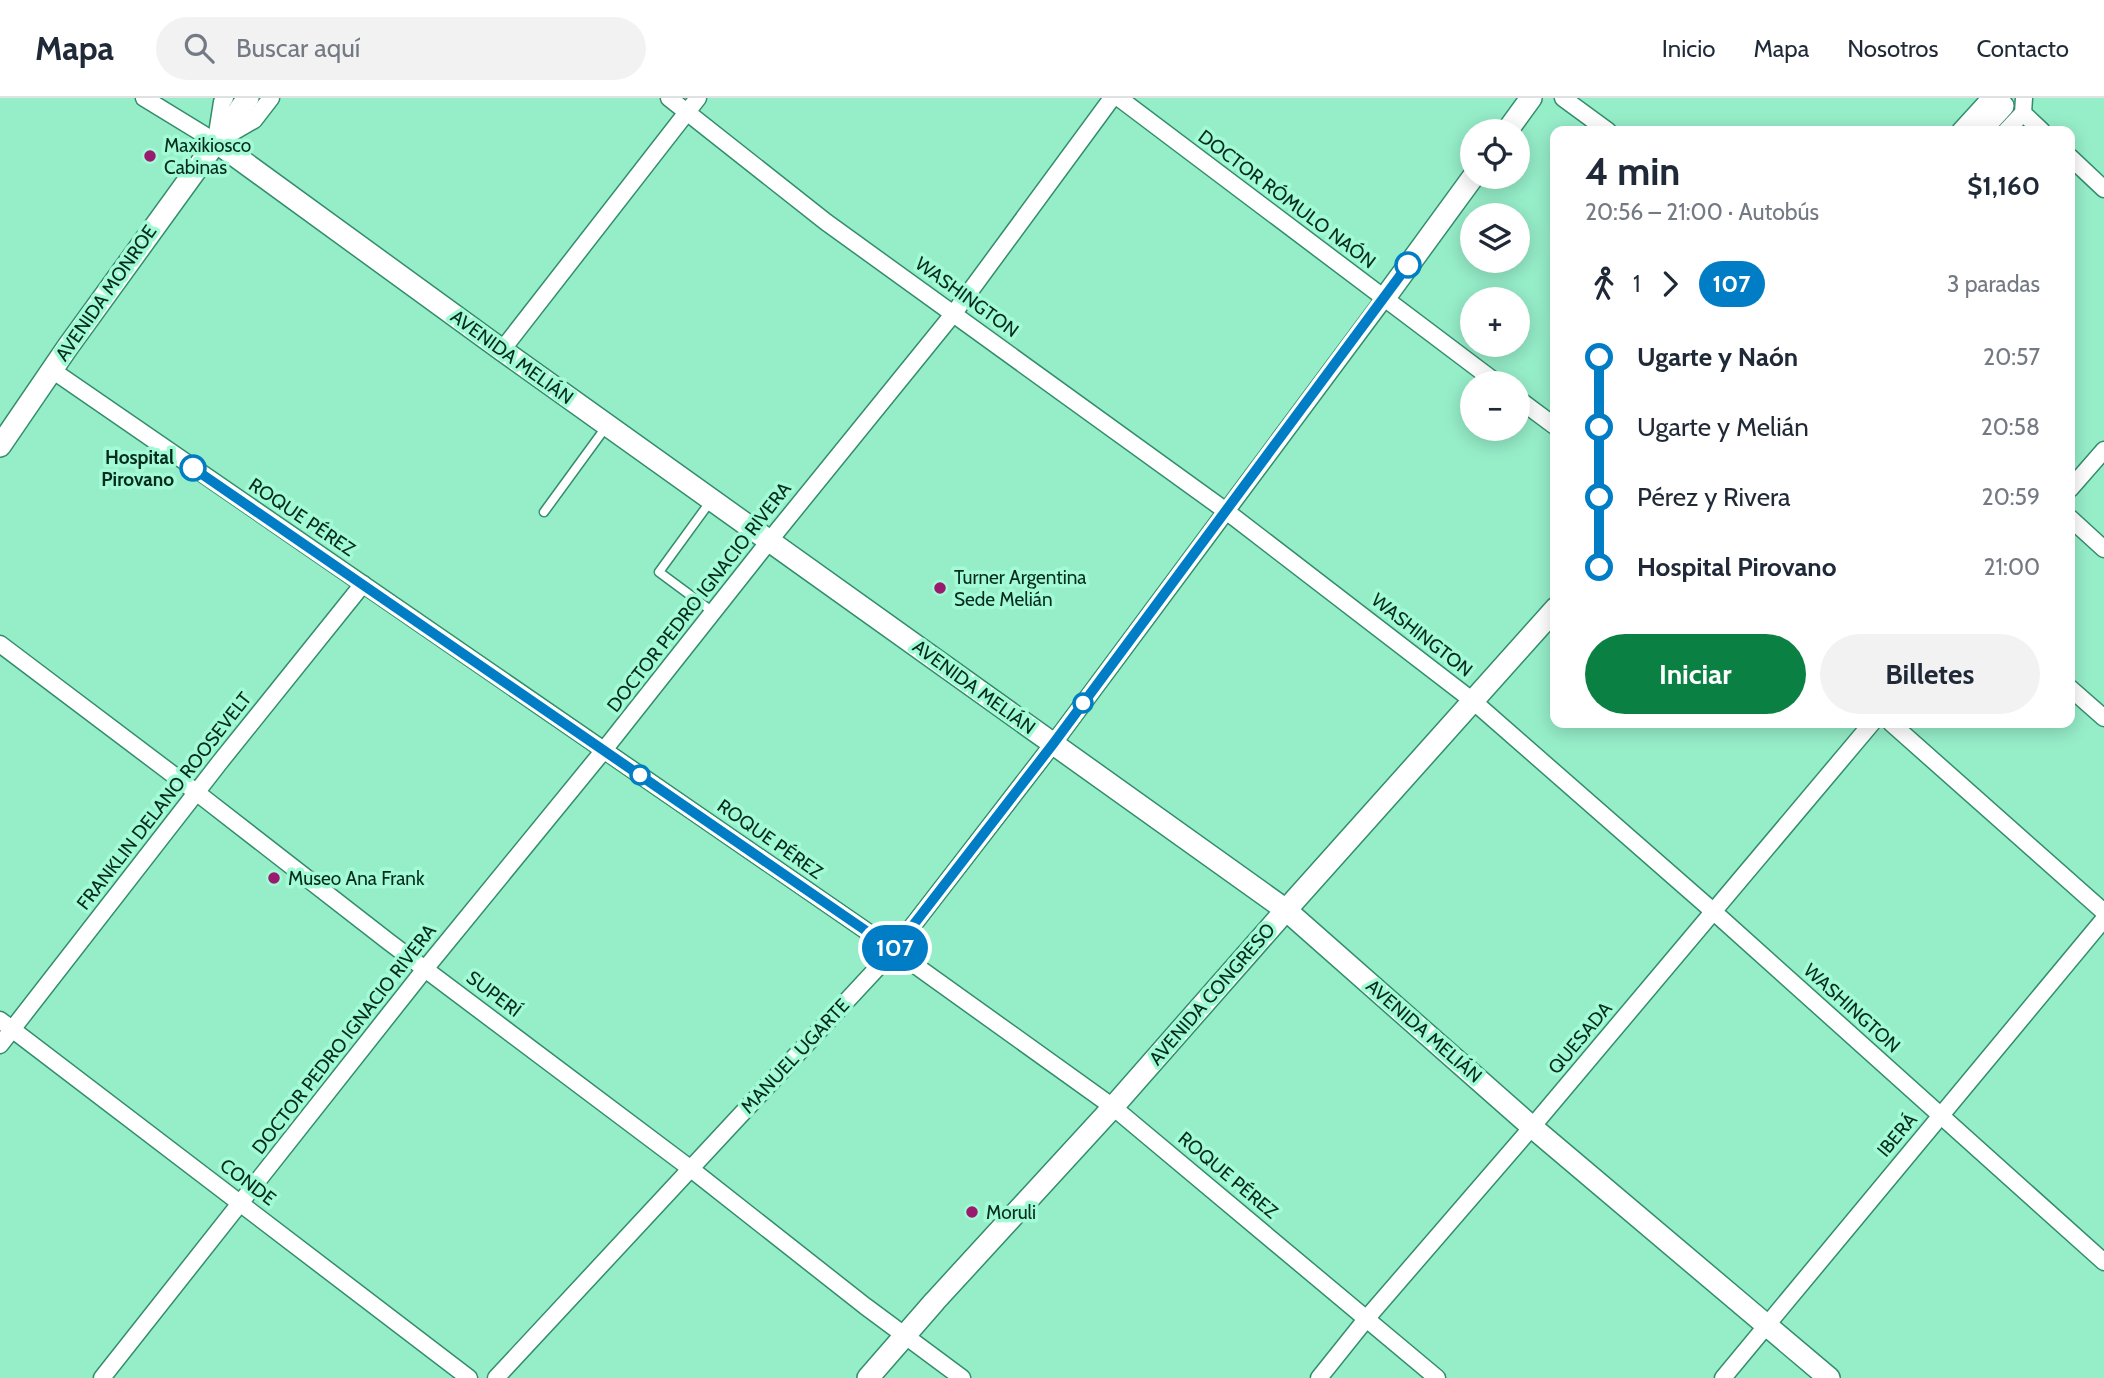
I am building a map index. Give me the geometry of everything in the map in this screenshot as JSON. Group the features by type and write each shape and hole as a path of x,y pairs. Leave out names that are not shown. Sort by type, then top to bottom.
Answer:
{"street":[{"name":"AVENIDA MELIÁN","path":"144,98 216,142 502,350 1286,910 1532,1127 1829,1378"},
{"path":"216,142 222,102 225,98"},
{"name":"AVENIDA MONROE","path":"0,446 248,98"},
{"path":"216,142 254,120 271,98"},
{"name":"WASHINGTON","path":"669,98 826,222 1226,511 1473,701 1714,912 2104,1262"},
{"path":"502,350 698,98"},
{"name":"DOCTOR PEDRO IGNACIO RIVERA","path":"102,1378 425,969 954,313 1112,98"},
{"name":"DOCTOR RÓMULO NAÓN","path":"1119,98 1481,371"},
{"path":"1516,119 1531,98"},
{"path":"1563,98 1601,126"},
{"path":"1969,126 2010,104"},
{"path":"1986,126 2010,104"},
{"path":"2007,126 2010,104"},
{"path":"2010,104 2036,126"},
{"path":"2075,162 2104,189"},
{"name":"MANUEL UGARTE","path":"496,1378 894,950 1053,744 1465,189"},
{"name":"ROQUE PÉREZ","path":"52,370 894,950 1113,1107 1437,1378"},
{"path":"1530,408 1550,423"},
{"path":"2075,483 2104,450"},
{"path":"2075,523 2104,549"},
{"name":"FRANKLIN DELANO ROOSEVELT","path":"0,1045 7,1024 363,584"},
{"name":"AVENIDA CONGRESO","path":"868,1378 1113,1107 1550,615"},
{"name":"SUPERÍ","path":"0,644 962,1378"},
{"path":"2075,692 2104,718"},
{"name":"QUESADA","path":"1318,1378 1868,728"},
{"path":"1897,728 2104,912"},
{"name":"IBERÁ","path":"1723,1378 2104,919"},
{"name":"CONDE","path":"7,1024 470,1378"}],"lane":[{"path":"544,512 608,425"},
{"path":"712,499 659,572 713,612"}],"bus line":[{"name":"107","path":"193,468 894,950 1053,744 1408,265"}],"place":[{"name":"Maxikiosco Cabinas","path":"150,156"},
{"name":"Hospital Pirovano","path":"193,468"},
{"name":"Turner Argentina Sede Melián","path":"940,588"},
{"name":"Museo Ana Frank","path":"274,878"},
{"name":"Moruli","path":"972,1212"}]}
